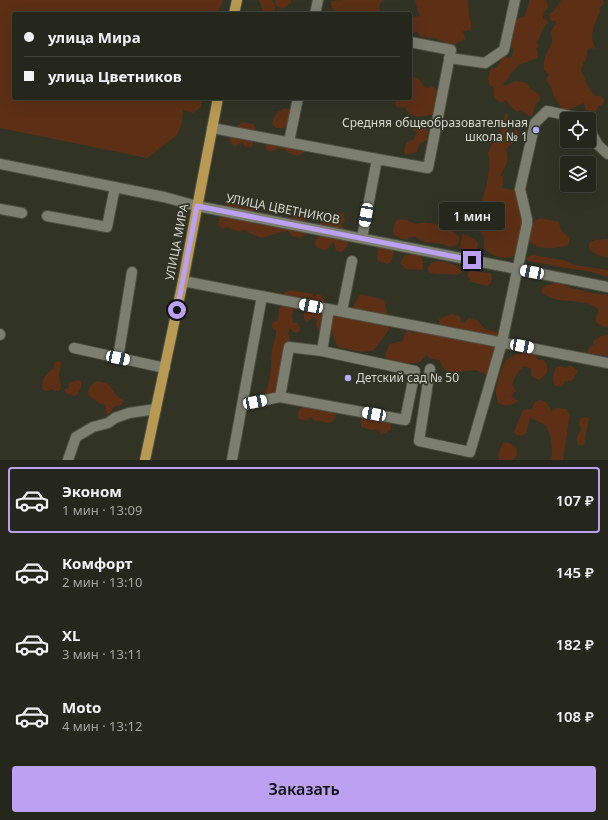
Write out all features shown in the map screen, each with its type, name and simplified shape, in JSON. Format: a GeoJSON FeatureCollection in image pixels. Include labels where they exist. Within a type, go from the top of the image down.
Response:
{"type":"FeatureCollection","features":[{"type":"Feature","properties":{"kind":"main road"},"geometry":{"type":"LineString","coordinates":[[234,12],[237,0]]}},
{"type":"Feature","properties":{"kind":"main road","name":"УЛИЦА МИРА"},"geometry":{"type":"LineString","coordinates":[[145,460],[183,281],[218,100]]}},
{"type":"Feature","properties":{"kind":"street"},"geometry":{"type":"LineString","coordinates":[[315,12],[318,0]]}},
{"type":"Feature","properties":{"kind":"street"},"geometry":{"type":"LineString","coordinates":[[449,58],[485,63],[504,50],[515,0]]}},
{"type":"Feature","properties":{"kind":"street"},"geometry":{"type":"LineString","coordinates":[[212,128],[428,168],[451,50],[412,42]]}},
{"type":"Feature","properties":{"kind":"street"},"geometry":{"type":"LineString","coordinates":[[289,142],[298,100]]}},
{"type":"Feature","properties":{"kind":"street"},"geometry":{"type":"LineString","coordinates":[[430,369],[419,441],[470,452],[502,342],[527,219],[520,189],[535,123],[547,111],[560,114]]}},
{"type":"Feature","properties":{"kind":"street"},"geometry":{"type":"LineString","coordinates":[[596,140],[608,154]]}},
{"type":"Feature","properties":{"kind":"street"},"geometry":{"type":"LineString","coordinates":[[362,238],[377,159]]}},
{"type":"Feature","properties":{"kind":"street","name":"УЛИЦА ЦВЕТНИКОВ"},"geometry":{"type":"LineString","coordinates":[[0,164],[164,197],[197,206],[608,287]]}},
{"type":"Feature","properties":{"kind":"street"},"geometry":{"type":"LineString","coordinates":[[47,216],[107,227],[115,187]]}},
{"type":"Feature","properties":{"kind":"street"},"geometry":{"type":"LineString","coordinates":[[0,209],[22,213]]}},
{"type":"Feature","properties":{"kind":"street"},"geometry":{"type":"LineString","coordinates":[[342,312],[352,260]]}},
{"type":"Feature","properties":{"kind":"street"},"geometry":{"type":"LineString","coordinates":[[118,358],[132,272]]}},
{"type":"Feature","properties":{"kind":"street"},"geometry":{"type":"LineString","coordinates":[[183,281],[608,362]]}},
{"type":"Feature","properties":{"kind":"street"},"geometry":{"type":"LineString","coordinates":[[232,460],[262,296]]}},
{"type":"Feature","properties":{"kind":"street"},"geometry":{"type":"LineString","coordinates":[[322,351],[329,309]]}},
{"type":"Feature","properties":{"kind":"street"},"geometry":{"type":"LineString","coordinates":[[242,405],[280,397],[405,420],[415,371],[322,351],[289,347],[280,397]]}},
{"type":"Feature","properties":{"kind":"street"},"geometry":{"type":"LineString","coordinates":[[74,348],[165,368]]}},
{"type":"Feature","properties":{"kind":"street"},"geometry":{"type":"LineString","coordinates":[[68,460],[76,437],[93,427],[108,423],[115,418],[130,413],[156,409]]}},
{"type":"Feature","properties":{"kind":"shaded area"},"geometry":{"type":"Polygon","coordinates":[[[0,0],[223,0],[218,12],[12,12],[12,100],[203,100],[201,107],[193,113],[183,110],[181,127],[176,136],[147,158],[0,128],[0,0]]]}},
{"type":"Feature","properties":{"kind":"shaded area"},"geometry":{"type":"Polygon","coordinates":[[[258,0],[271,0],[275,4],[275,0],[291,0],[291,3],[282,9],[275,5],[276,12],[263,12],[261,4],[258,0]]]}},
{"type":"Feature","properties":{"kind":"shaded area"},"geometry":{"type":"Polygon","coordinates":[[[383,0],[379,6],[380,12],[335,12],[332,8],[331,1],[383,0]]]}},
{"type":"Feature","properties":{"kind":"shaded area"},"geometry":{"type":"Polygon","coordinates":[[[415,0],[468,0],[471,30],[463,31],[465,39],[453,45],[434,38],[421,37],[417,32],[412,33],[412,17],[420,16],[415,0]]]}},
{"type":"Feature","properties":{"kind":"shaded area"},"geometry":{"type":"Polygon","coordinates":[[[529,0],[545,0],[548,8],[544,12],[543,18],[548,22],[542,30],[537,42],[539,46],[536,49],[538,51],[537,58],[519,65],[503,83],[505,86],[515,81],[527,83],[530,89],[539,94],[540,100],[535,105],[533,115],[529,116],[521,110],[517,112],[510,106],[506,99],[502,103],[497,101],[494,95],[494,88],[489,84],[488,79],[491,68],[497,68],[502,57],[505,56],[509,59],[512,56],[514,50],[509,45],[514,35],[516,19],[525,16],[529,0]]]}},
{"type":"Feature","properties":{"kind":"shaded area"},"geometry":{"type":"Polygon","coordinates":[[[561,0],[603,0],[604,4],[599,8],[600,12],[592,36],[596,49],[588,49],[586,60],[583,63],[581,70],[589,89],[596,96],[601,96],[604,99],[604,103],[599,106],[596,111],[591,112],[585,109],[584,103],[568,111],[562,109],[546,80],[549,75],[544,70],[544,60],[552,41],[551,31],[557,22],[550,20],[549,14],[554,11],[561,0]]]}},
{"type":"Feature","properties":{"kind":"shaded area"},"geometry":{"type":"Polygon","coordinates":[[[412,77],[419,79],[427,88],[432,86],[438,95],[434,114],[425,116],[413,116],[405,107],[397,108],[395,104],[396,100],[412,100],[412,77]]]}},
{"type":"Feature","properties":{"kind":"shaded area"},"geometry":{"type":"Polygon","coordinates":[[[285,108],[290,109],[292,112],[290,122],[284,128],[276,128],[272,124],[276,114],[285,108]]]}},
{"type":"Feature","properties":{"kind":"shaded area"},"geometry":{"type":"Polygon","coordinates":[[[508,113],[507,132],[513,132],[515,129],[519,132],[519,139],[506,149],[507,163],[500,175],[503,177],[502,188],[513,190],[516,184],[523,224],[531,223],[540,218],[559,222],[561,231],[570,239],[568,245],[556,248],[544,248],[533,244],[524,235],[519,238],[518,242],[521,250],[517,254],[507,258],[502,258],[492,255],[484,248],[482,233],[471,223],[473,210],[477,210],[485,191],[489,174],[488,154],[494,139],[499,135],[503,126],[505,114],[508,113]]]}},
{"type":"Feature","properties":{"kind":"shaded area"},"geometry":{"type":"Polygon","coordinates":[[[427,121],[429,123],[427,140],[420,144],[417,152],[405,155],[404,150],[407,142],[413,140],[417,132],[413,130],[412,124],[414,122],[427,121]]]}},
{"type":"Feature","properties":{"kind":"shaded area"},"geometry":{"type":"Polygon","coordinates":[[[242,122],[253,124],[256,129],[252,147],[245,147],[242,142],[235,147],[230,142],[229,134],[242,122]]]}},
{"type":"Feature","properties":{"kind":"shaded area"},"geometry":{"type":"Polygon","coordinates":[[[266,143],[306,145],[304,152],[298,156],[288,153],[284,149],[277,149],[269,152],[265,147],[266,143]]]}},
{"type":"Feature","properties":{"kind":"shaded area"},"geometry":{"type":"Polygon","coordinates":[[[236,200],[243,206],[256,210],[262,215],[292,218],[297,211],[302,211],[309,232],[300,238],[292,236],[288,231],[262,238],[249,233],[244,229],[240,232],[226,227],[223,229],[218,225],[220,216],[226,204],[236,200]]]}},
{"type":"Feature","properties":{"kind":"shaded area"},"geometry":{"type":"Polygon","coordinates":[[[338,212],[344,214],[345,221],[341,225],[350,236],[348,244],[342,252],[336,251],[334,242],[331,243],[329,248],[324,250],[318,248],[314,244],[319,235],[315,229],[324,219],[329,218],[333,225],[337,224],[334,221],[333,215],[338,212]]]}},
{"type":"Feature","properties":{"kind":"shaded area"},"geometry":{"type":"Polygon","coordinates":[[[400,219],[407,220],[415,224],[427,223],[439,225],[450,230],[460,238],[457,245],[449,247],[441,244],[424,242],[417,237],[410,237],[407,240],[402,239],[396,236],[393,232],[396,221],[400,219]]]}},
{"type":"Feature","properties":{"kind":"shaded area"},"geometry":{"type":"Polygon","coordinates":[[[462,234],[478,242],[477,252],[475,253],[468,250],[462,250],[460,248],[462,234]]]}},
{"type":"Feature","properties":{"kind":"shaded area"},"geometry":{"type":"Polygon","coordinates":[[[607,239],[608,258],[600,256],[589,249],[589,243],[595,240],[607,239]]]}},
{"type":"Feature","properties":{"kind":"shaded area"},"geometry":{"type":"Polygon","coordinates":[[[384,243],[394,252],[391,262],[388,264],[377,261],[378,248],[384,243]]]}},
{"type":"Feature","properties":{"kind":"shaded area"},"geometry":{"type":"Polygon","coordinates":[[[419,254],[423,264],[422,270],[406,269],[400,263],[405,255],[419,254]]]}},
{"type":"Feature","properties":{"kind":"shaded area"},"geometry":{"type":"Polygon","coordinates":[[[532,255],[564,260],[575,265],[608,270],[608,277],[590,272],[528,261],[526,258],[532,255]]]}},
{"type":"Feature","properties":{"kind":"shaded area"},"geometry":{"type":"Polygon","coordinates":[[[438,261],[452,264],[463,272],[457,275],[430,273],[427,268],[432,262],[438,261]]]}},
{"type":"Feature","properties":{"kind":"shaded area"},"geometry":{"type":"Polygon","coordinates":[[[471,271],[490,273],[492,277],[491,283],[487,286],[472,282],[468,277],[468,273],[471,271]]]}},
{"type":"Feature","properties":{"kind":"shaded area"},"geometry":{"type":"Polygon","coordinates":[[[557,282],[574,289],[597,294],[606,294],[608,296],[608,326],[603,327],[596,322],[596,317],[599,310],[595,307],[589,304],[557,300],[541,292],[542,287],[557,282]]]}},
{"type":"Feature","properties":{"kind":"shaded area"},"geometry":{"type":"Polygon","coordinates":[[[289,290],[313,294],[313,298],[317,294],[322,296],[325,304],[329,304],[326,326],[319,329],[316,326],[317,319],[313,318],[307,322],[304,319],[304,313],[311,306],[311,301],[313,299],[295,300],[292,316],[293,323],[298,323],[300,328],[299,332],[294,333],[290,328],[288,333],[290,340],[285,350],[278,394],[272,396],[265,394],[269,382],[272,351],[276,336],[276,330],[272,328],[272,323],[278,320],[279,309],[282,304],[281,300],[284,293],[289,290]]]}},
{"type":"Feature","properties":{"kind":"shaded area"},"geometry":{"type":"Polygon","coordinates":[[[360,294],[384,300],[389,321],[389,330],[373,351],[360,352],[338,347],[331,325],[333,310],[343,304],[352,308],[360,294]]]}},
{"type":"Feature","properties":{"kind":"shaded area"},"geometry":{"type":"Polygon","coordinates":[[[451,314],[460,316],[461,322],[465,323],[468,318],[477,320],[485,329],[500,333],[509,344],[499,370],[495,375],[486,375],[476,370],[454,372],[445,371],[439,360],[431,359],[426,355],[422,360],[416,363],[395,361],[384,356],[390,344],[402,341],[407,329],[413,334],[418,329],[430,332],[432,335],[440,328],[439,319],[451,314]]]}},
{"type":"Feature","properties":{"kind":"shaded area"},"geometry":{"type":"Polygon","coordinates":[[[608,335],[608,356],[587,353],[589,348],[593,345],[593,341],[601,336],[608,335]]]}},
{"type":"Feature","properties":{"kind":"shaded area"},"geometry":{"type":"Polygon","coordinates":[[[526,352],[535,355],[538,360],[544,360],[547,365],[547,372],[540,380],[531,376],[531,369],[524,366],[517,374],[512,384],[516,391],[511,396],[518,401],[508,405],[498,403],[496,388],[505,361],[512,356],[526,352]]]}},
{"type":"Feature","properties":{"kind":"shaded area"},"geometry":{"type":"Polygon","coordinates":[[[59,361],[61,363],[59,375],[61,387],[59,391],[55,391],[53,389],[46,391],[43,390],[42,383],[44,378],[54,368],[55,362],[59,361]]]}},
{"type":"Feature","properties":{"kind":"shaded area"},"geometry":{"type":"Polygon","coordinates":[[[570,365],[578,371],[572,381],[565,381],[562,387],[555,386],[553,380],[555,368],[561,366],[566,368],[570,365]]]}},
{"type":"Feature","properties":{"kind":"shaded area"},"geometry":{"type":"Polygon","coordinates":[[[78,380],[81,382],[81,387],[77,395],[74,396],[66,393],[64,390],[69,387],[69,383],[78,380]]]}},
{"type":"Feature","properties":{"kind":"shaded area"},"geometry":{"type":"Polygon","coordinates":[[[97,381],[103,382],[110,386],[119,398],[124,400],[121,405],[113,407],[111,413],[108,414],[106,412],[106,405],[100,404],[88,395],[90,386],[97,381]]]}},
{"type":"Feature","properties":{"kind":"shaded area"},"geometry":{"type":"Polygon","coordinates":[[[539,400],[546,402],[552,411],[557,408],[566,409],[570,414],[563,460],[551,460],[551,437],[545,425],[530,418],[526,434],[516,435],[514,431],[523,410],[532,409],[534,403],[539,400]]]}},
{"type":"Feature","properties":{"kind":"shaded area"},"geometry":{"type":"Polygon","coordinates":[[[315,406],[321,410],[325,408],[336,410],[336,417],[331,422],[326,423],[315,421],[311,417],[306,421],[299,419],[298,413],[300,408],[315,406]]]}},
{"type":"Feature","properties":{"kind":"shaded area"},"geometry":{"type":"Polygon","coordinates":[[[368,417],[389,421],[391,429],[386,433],[381,434],[378,429],[371,430],[361,427],[361,418],[368,417]]]}},
{"type":"Feature","properties":{"kind":"shaded area"},"geometry":{"type":"Polygon","coordinates":[[[586,417],[589,418],[584,445],[578,445],[576,439],[581,429],[579,424],[580,419],[586,417]]]}},
{"type":"Feature","properties":{"kind":"shaded area"},"geometry":{"type":"Polygon","coordinates":[[[503,442],[509,443],[516,447],[517,455],[513,460],[499,460],[498,455],[503,442]]]}},
{"type":"Feature","properties":{"kind":"place","name":"Средняя общеобразовательная школа № 1"},"geometry":{"type":"Point","coordinates":[536,130]}},
{"type":"Feature","properties":{"kind":"place","name":"Детский сад № 50"},"geometry":{"type":"Point","coordinates":[348,378]}},
{"type":"Feature","properties":{"kind":"route"},"geometry":{"type":"LineString","coordinates":[[177,310],[197,206],[472,260]]}}]}
